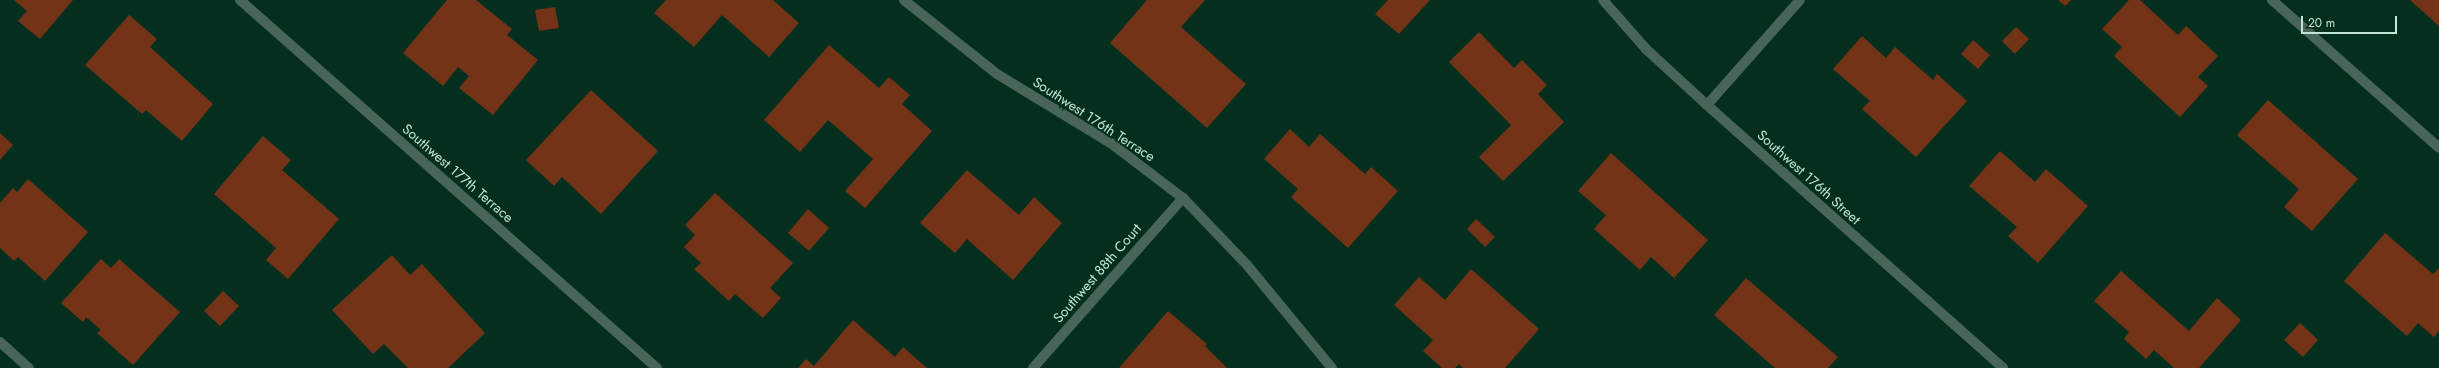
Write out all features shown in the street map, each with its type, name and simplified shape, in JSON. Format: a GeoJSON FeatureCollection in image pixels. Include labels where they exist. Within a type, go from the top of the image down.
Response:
{"type":"FeatureCollection","features":[{"type":"Feature","properties":{"kind":"street","name":"Southwest 177th Terrace"},"geometry":{"type":"LineString","coordinates":[[240,0],[657,368]]}},
{"type":"Feature","properties":{"kind":"street","name":"Southwest 176th Terrace"},"geometry":{"type":"LineString","coordinates":[[904,0],[997,74],[1112,144],[1183,198],[1247,265],[1332,368]]}},
{"type":"Feature","properties":{"kind":"street","name":"Southwest 176th Street"},"geometry":{"type":"LineString","coordinates":[[1603,0],[1646,49],[2003,368]]}},
{"type":"Feature","properties":{"kind":"street"},"geometry":{"type":"LineString","coordinates":[[1707,105],[1800,0]]}},
{"type":"Feature","properties":{"kind":"street"},"geometry":{"type":"LineString","coordinates":[[2272,0],[2439,148]]}},
{"type":"Feature","properties":{"kind":"street","name":"Southwest 88th Court"},"geometry":{"type":"LineString","coordinates":[[1033,368],[1183,198]]}},
{"type":"Feature","properties":{"kind":"street"},"geometry":{"type":"LineString","coordinates":[[0,342],[29,368]]}},
{"type":"Feature","properties":{"kind":"building"},"geometry":{"type":"Polygon","coordinates":[[[14,0],[73,0],[40,39],[18,21],[27,11],[14,0]]]}},
{"type":"Feature","properties":{"kind":"building"},"geometry":{"type":"Polygon","coordinates":[[[447,0],[476,0],[512,29],[507,35],[538,60],[493,115],[459,88],[469,76],[458,67],[443,86],[403,53],[447,0]]]}},
{"type":"Feature","properties":{"kind":"building"},"geometry":{"type":"Polygon","coordinates":[[[666,0],[773,0],[799,23],[769,57],[722,15],[694,47],[654,13],[666,0]]]}},
{"type":"Feature","properties":{"kind":"building"},"geometry":{"type":"Polygon","coordinates":[[[1147,0],[1205,0],[1181,27],[1246,84],[1207,128],[1110,43],[1147,0]]]}},
{"type":"Feature","properties":{"kind":"building"},"geometry":{"type":"Polygon","coordinates":[[[1388,0],[1430,0],[1399,34],[1375,14],[1388,0]]]}},
{"type":"Feature","properties":{"kind":"building"},"geometry":{"type":"Polygon","coordinates":[[[2058,0],[2071,0],[2065,6],[2058,0]]]}},
{"type":"Feature","properties":{"kind":"building"},"geometry":{"type":"Polygon","coordinates":[[[2129,0],[2140,0],[2178,35],[2186,26],[2218,56],[2198,77],[2208,86],[2180,117],[2114,56],[2122,47],[2102,29],[2129,0]]]}},
{"type":"Feature","properties":{"kind":"building"},"geometry":{"type":"Polygon","coordinates":[[[2410,0],[2439,0],[2439,26],[2410,0]]]}},
{"type":"Feature","properties":{"kind":"building"},"geometry":{"type":"Polygon","coordinates":[[[555,7],[559,28],[539,31],[535,10],[555,7]]]}},
{"type":"Feature","properties":{"kind":"building"},"geometry":{"type":"Polygon","coordinates":[[[129,15],[157,39],[150,47],[213,104],[182,141],[146,110],[142,114],[85,65],[129,15]]]}},
{"type":"Feature","properties":{"kind":"building"},"geometry":{"type":"Polygon","coordinates":[[[2016,27],[2029,39],[2015,54],[2002,41],[2016,27]]]}},
{"type":"Feature","properties":{"kind":"building"},"geometry":{"type":"Polygon","coordinates":[[[1479,32],[1514,68],[1522,60],[1547,85],[1538,94],[1564,122],[1503,181],[1479,157],[1511,125],[1449,62],[1479,32]]]}},
{"type":"Feature","properties":{"kind":"building"},"geometry":{"type":"Polygon","coordinates":[[[1862,36],[1886,58],[1895,47],[1933,80],[1937,74],[1967,101],[1916,157],[1862,109],[1870,101],[1833,69],[1862,36]]]}},
{"type":"Feature","properties":{"kind":"building"},"geometry":{"type":"Polygon","coordinates":[[[1973,40],[1990,55],[1978,69],[1961,54],[1973,40]]]}},
{"type":"Feature","properties":{"kind":"building"},"geometry":{"type":"Polygon","coordinates":[[[829,45],[879,88],[889,77],[910,95],[902,104],[932,131],[865,208],[845,191],[873,159],[828,120],[800,152],[764,120],[829,45]]]}},
{"type":"Feature","properties":{"kind":"building"},"geometry":{"type":"Polygon","coordinates":[[[591,90],[658,151],[601,214],[562,177],[554,186],[526,160],[591,90]]]}},
{"type":"Feature","properties":{"kind":"building"},"geometry":{"type":"Polygon","coordinates":[[[2268,100],[2358,179],[2312,231],[2284,207],[2299,189],[2237,135],[2268,100]]]}},
{"type":"Feature","properties":{"kind":"building"},"geometry":{"type":"Polygon","coordinates":[[[1290,129],[1309,147],[1320,134],[1365,174],[1371,167],[1398,191],[1348,248],[1291,197],[1298,189],[1264,159],[1290,129]]]}},
{"type":"Feature","properties":{"kind":"building"},"geometry":{"type":"Polygon","coordinates":[[[0,133],[13,145],[0,160],[0,133]]]}},
{"type":"Feature","properties":{"kind":"building"},"geometry":{"type":"Polygon","coordinates":[[[263,136],[291,160],[282,170],[339,219],[288,279],[266,260],[276,248],[214,194],[263,136]]]}},
{"type":"Feature","properties":{"kind":"building"},"geometry":{"type":"Polygon","coordinates":[[[2000,151],[2035,182],[2046,169],[2088,206],[2038,263],[2008,236],[2017,227],[1969,186],[2000,151]]]}},
{"type":"Feature","properties":{"kind":"building"},"geometry":{"type":"Polygon","coordinates":[[[1611,153],[1708,240],[1674,278],[1651,257],[1640,270],[1594,229],[1606,215],[1578,191],[1611,153]]]}},
{"type":"Feature","properties":{"kind":"building"},"geometry":{"type":"Polygon","coordinates":[[[967,170],[1019,215],[1034,197],[1062,223],[1013,280],[967,239],[955,253],[920,223],[967,170]]]}},
{"type":"Feature","properties":{"kind":"building"},"geometry":{"type":"Polygon","coordinates":[[[28,179],[88,232],[45,281],[18,257],[14,261],[0,248],[0,203],[13,188],[17,192],[28,179]]]}},
{"type":"Feature","properties":{"kind":"building"},"geometry":{"type":"Polygon","coordinates":[[[715,193],[793,263],[770,288],[781,298],[763,318],[735,294],[729,301],[694,269],[701,263],[684,247],[695,235],[685,225],[715,193]]]}},
{"type":"Feature","properties":{"kind":"building"},"geometry":{"type":"Polygon","coordinates":[[[808,209],[829,228],[809,251],[788,233],[808,209]]]}},
{"type":"Feature","properties":{"kind":"building"},"geometry":{"type":"Polygon","coordinates":[[[1476,219],[1495,237],[1485,247],[1467,229],[1476,219]]]}},
{"type":"Feature","properties":{"kind":"building"},"geometry":{"type":"Polygon","coordinates":[[[2385,233],[2433,274],[2439,268],[2439,331],[2434,337],[2418,323],[2407,336],[2344,281],[2385,233]]]}},
{"type":"Feature","properties":{"kind":"building"},"geometry":{"type":"Polygon","coordinates":[[[392,255],[410,275],[422,264],[485,333],[448,368],[408,368],[384,344],[373,354],[332,310],[392,255]]]}},
{"type":"Feature","properties":{"kind":"building"},"geometry":{"type":"Polygon","coordinates":[[[101,259],[111,268],[119,259],[180,312],[133,365],[97,333],[101,330],[86,317],[83,322],[61,303],[101,259]]]}},
{"type":"Feature","properties":{"kind":"building"},"geometry":{"type":"Polygon","coordinates":[[[1471,269],[1539,329],[1505,368],[1463,368],[1459,364],[1455,368],[1442,368],[1423,351],[1433,340],[1394,305],[1419,277],[1445,300],[1471,269]]]}},
{"type":"Feature","properties":{"kind":"building"},"geometry":{"type":"Polygon","coordinates":[[[2121,271],[2189,331],[2217,298],[2241,320],[2199,368],[2174,368],[2154,350],[2146,359],[2124,339],[2129,332],[2094,301],[2121,271]]]}},
{"type":"Feature","properties":{"kind":"building"},"geometry":{"type":"Polygon","coordinates":[[[1746,278],[1838,357],[1828,368],[1775,368],[1714,315],[1746,278]]]}},
{"type":"Feature","properties":{"kind":"building"},"geometry":{"type":"Polygon","coordinates":[[[223,291],[239,306],[220,326],[204,311],[223,291]]]}},
{"type":"Feature","properties":{"kind":"building"},"geometry":{"type":"Polygon","coordinates":[[[1168,311],[1207,344],[1205,346],[1227,368],[1119,368],[1168,311]]]}},
{"type":"Feature","properties":{"kind":"building"},"geometry":{"type":"Polygon","coordinates":[[[853,320],[895,357],[903,347],[927,368],[798,368],[806,359],[814,366],[853,320]]]}},
{"type":"Feature","properties":{"kind":"building"},"geometry":{"type":"Polygon","coordinates":[[[2300,323],[2318,340],[2303,357],[2284,340],[2300,323]]]}}]}
